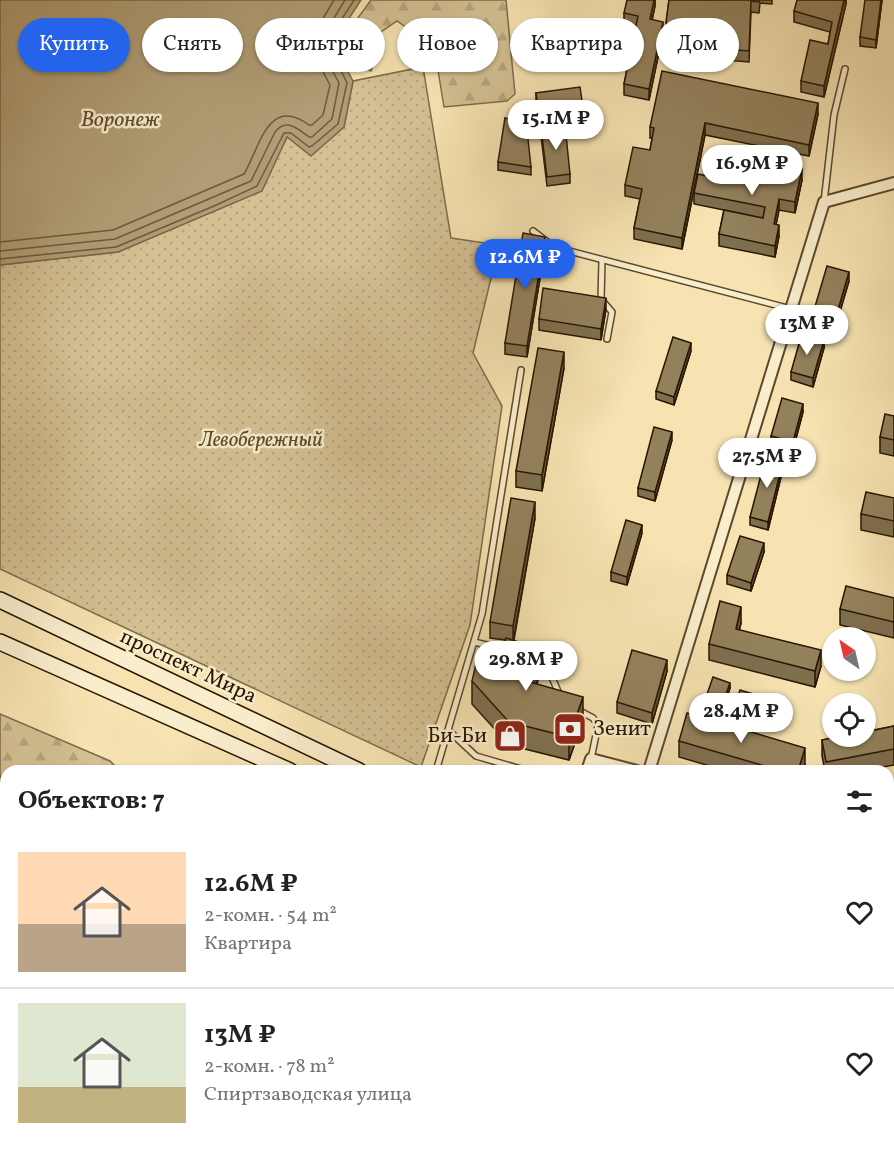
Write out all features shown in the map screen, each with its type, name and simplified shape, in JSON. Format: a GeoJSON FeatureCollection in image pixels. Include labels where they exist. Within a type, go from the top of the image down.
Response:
{"type":"FeatureCollection","features":[{"type":"Feature","properties":{"kind":"main road","name":"проспект Мира"},"geometry":{"type":"LineString","coordinates":[[0,600],[346,765]]}},
{"type":"Feature","properties":{"kind":"main road"},"geometry":{"type":"LineString","coordinates":[[0,642],[277,765]]}},
{"type":"Feature","properties":{"kind":"street"},"geometry":{"type":"LineString","coordinates":[[651,765],[824,202],[894,183]]}},
{"type":"Feature","properties":{"kind":"street"},"geometry":{"type":"LineString","coordinates":[[589,765],[591,759],[614,765]]}},
{"type":"Feature","properties":{"kind":"lane"},"geometry":{"type":"LineString","coordinates":[[824,202],[834,115],[845,69]]}},
{"type":"Feature","properties":{"kind":"lane"},"geometry":{"type":"LineString","coordinates":[[533,231],[554,247],[792,310]]}},
{"type":"Feature","properties":{"kind":"lane"},"geometry":{"type":"LineString","coordinates":[[602,260],[601,299],[612,312],[607,339]]}},
{"type":"Feature","properties":{"kind":"lane"},"geometry":{"type":"LineString","coordinates":[[438,765],[482,614],[521,370]]}},
{"type":"Feature","properties":{"kind":"lane"},"geometry":{"type":"LineString","coordinates":[[474,642],[509,650]]}},
{"type":"Feature","properties":{"kind":"lane"},"geometry":{"type":"LineString","coordinates":[[532,656],[550,673],[562,702]]}},
{"type":"Feature","properties":{"kind":"lane"},"geometry":{"type":"LineString","coordinates":[[573,707],[594,718],[598,725],[591,759]]}},
{"type":"Feature","properties":{"kind":"lane"},"geometry":{"type":"LineString","coordinates":[[448,730],[476,756],[507,765]]}},
{"type":"Feature","properties":{"kind":"green space"},"geometry":{"type":"Polygon","coordinates":[[[371,0],[506,0],[510,72],[513,72],[515,94],[507,101],[444,107],[438,72],[498,72],[498,18],[397,18],[397,21],[385,29],[385,18],[358,18],[371,0]]]}},
{"type":"Feature","properties":{"kind":"green space","name":"Левобережный"},"geometry":{"type":"Polygon","coordinates":[[[398,72],[424,72],[451,238],[499,245],[473,353],[502,406],[470,625],[422,765],[417,765],[0,569],[0,265],[118,252],[261,191],[287,137],[344,127],[353,81],[398,72]]]}},
{"type":"Feature","properties":{"kind":"green space"},"geometry":{"type":"Polygon","coordinates":[[[0,714],[110,761],[114,765],[0,765],[0,714]]]}},
{"type":"Feature","properties":{"kind":"water","name":"Воронеж"},"geometry":{"type":"Polygon","coordinates":[[[0,0],[361,0],[349,18],[255,18],[255,72],[348,72],[353,81],[344,127],[311,156],[287,137],[262,191],[118,252],[0,265],[0,0]]]}},
{"type":"Feature","properties":{"kind":"building"},"geometry":{"type":"Polygon","coordinates":[[[627,0],[654,0],[650,19],[656,20],[656,56],[649,89],[624,84],[626,72],[644,72],[644,18],[624,13],[627,0]]]}},
{"type":"Feature","properties":{"kind":"building"},"geometry":{"type":"Polygon","coordinates":[[[669,0],[759,0],[759,2],[751,1],[749,51],[739,50],[739,18],[667,18],[669,0]]]}},
{"type":"Feature","properties":{"kind":"building"},"geometry":{"type":"Polygon","coordinates":[[[797,0],[844,0],[824,86],[801,81],[810,40],[828,44],[832,22],[794,11],[797,0]]]}},
{"type":"Feature","properties":{"kind":"building"},"geometry":{"type":"Polygon","coordinates":[[[865,0],[881,0],[876,40],[860,37],[865,0]]]}},
{"type":"Feature","properties":{"kind":"building"},"geometry":{"type":"Polygon","coordinates":[[[662,72],[818,103],[809,145],[705,123],[682,238],[634,228],[642,189],[625,185],[633,147],[650,150],[654,128],[650,127],[662,72]]]}},
{"type":"Feature","properties":{"kind":"building"},"geometry":{"type":"Polygon","coordinates":[[[580,87],[584,114],[540,120],[536,93],[580,87]]]}},
{"type":"Feature","properties":{"kind":"building"},"geometry":{"type":"Polygon","coordinates":[[[525,111],[531,167],[498,162],[505,118],[518,121],[517,112],[525,111]]]}},
{"type":"Feature","properties":{"kind":"building"},"geometry":{"type":"Polygon","coordinates":[[[565,125],[570,174],[547,177],[541,128],[565,125]]]}},
{"type":"Feature","properties":{"kind":"building"},"geometry":{"type":"Polygon","coordinates":[[[740,157],[802,169],[795,202],[779,199],[774,224],[779,225],[775,246],[719,234],[724,210],[763,218],[765,207],[694,193],[698,174],[712,177],[714,166],[737,171],[740,157]]]}},
{"type":"Feature","properties":{"kind":"building"},"geometry":{"type":"Polygon","coordinates":[[[523,233],[545,237],[527,346],[505,343],[523,233]]]}},
{"type":"Feature","properties":{"kind":"building"},"geometry":{"type":"Polygon","coordinates":[[[827,266],[849,272],[831,334],[809,327],[827,266]]]}},
{"type":"Feature","properties":{"kind":"building"},"geometry":{"type":"Polygon","coordinates":[[[543,288],[606,298],[601,329],[539,319],[543,288]]]}},
{"type":"Feature","properties":{"kind":"building"},"geometry":{"type":"Polygon","coordinates":[[[802,333],[824,340],[813,378],[791,372],[802,333]]]}},
{"type":"Feature","properties":{"kind":"building"},"geometry":{"type":"Polygon","coordinates":[[[673,337],[691,343],[674,397],[656,391],[673,337]]]}},
{"type":"Feature","properties":{"kind":"building"},"geometry":{"type":"Polygon","coordinates":[[[538,348],[564,352],[542,475],[516,471],[538,348]]]}},
{"type":"Feature","properties":{"kind":"building"},"geometry":{"type":"Polygon","coordinates":[[[782,398],[803,404],[793,442],[771,436],[782,398]]]}},
{"type":"Feature","properties":{"kind":"building"},"geometry":{"type":"Polygon","coordinates":[[[885,414],[894,416],[894,440],[880,437],[885,414]]]}},
{"type":"Feature","properties":{"kind":"building"},"geometry":{"type":"Polygon","coordinates":[[[654,427],[672,432],[655,492],[638,488],[654,427]]]}},
{"type":"Feature","properties":{"kind":"building"},"geometry":{"type":"Polygon","coordinates":[[[766,456],[783,461],[768,522],[750,517],[766,456]]]}},
{"type":"Feature","properties":{"kind":"building"},"geometry":{"type":"Polygon","coordinates":[[[866,492],[894,498],[894,521],[861,514],[866,492]]]}},
{"type":"Feature","properties":{"kind":"building"},"geometry":{"type":"Polygon","coordinates":[[[511,498],[535,502],[513,626],[490,622],[511,498]]]}},
{"type":"Feature","properties":{"kind":"building"},"geometry":{"type":"Polygon","coordinates":[[[626,520],[642,525],[627,577],[611,572],[626,520]]]}},
{"type":"Feature","properties":{"kind":"building"},"geometry":{"type":"Polygon","coordinates":[[[740,536],[764,543],[751,583],[727,575],[740,536]]]}},
{"type":"Feature","properties":{"kind":"building"},"geometry":{"type":"Polygon","coordinates":[[[846,586],[894,598],[894,622],[840,609],[846,586]]]}},
{"type":"Feature","properties":{"kind":"building"},"geometry":{"type":"Polygon","coordinates":[[[720,601],[741,607],[736,629],[821,650],[815,671],[709,644],[720,601]]]}},
{"type":"Feature","properties":{"kind":"building"},"geometry":{"type":"Polygon","coordinates":[[[506,638],[540,649],[530,682],[583,697],[569,737],[509,722],[472,681],[476,664],[496,671],[506,638]]]}},
{"type":"Feature","properties":{"kind":"building"},"geometry":{"type":"Polygon","coordinates":[[[632,650],[667,660],[652,713],[617,702],[632,650]]]}},
{"type":"Feature","properties":{"kind":"building"},"geometry":{"type":"Polygon","coordinates":[[[713,677],[730,683],[722,705],[705,700],[713,677]]]}},
{"type":"Feature","properties":{"kind":"building"},"geometry":{"type":"Polygon","coordinates":[[[740,690],[766,698],[759,717],[734,709],[740,690]]]}},
{"type":"Feature","properties":{"kind":"building"},"geometry":{"type":"Polygon","coordinates":[[[687,713],[805,748],[800,765],[761,765],[679,741],[687,713]]]}},
{"type":"Feature","properties":{"kind":"building"},"geometry":{"type":"Polygon","coordinates":[[[894,726],[894,749],[826,762],[823,747],[876,747],[876,730],[894,726]]]}},
{"type":"Feature","properties":{"kind":"place","name":"Зенит"},"geometry":{"type":"Point","coordinates":[570,729]}},
{"type":"Feature","properties":{"kind":"place","name":"Би-Би"},"geometry":{"type":"Point","coordinates":[510,736]}}]}
